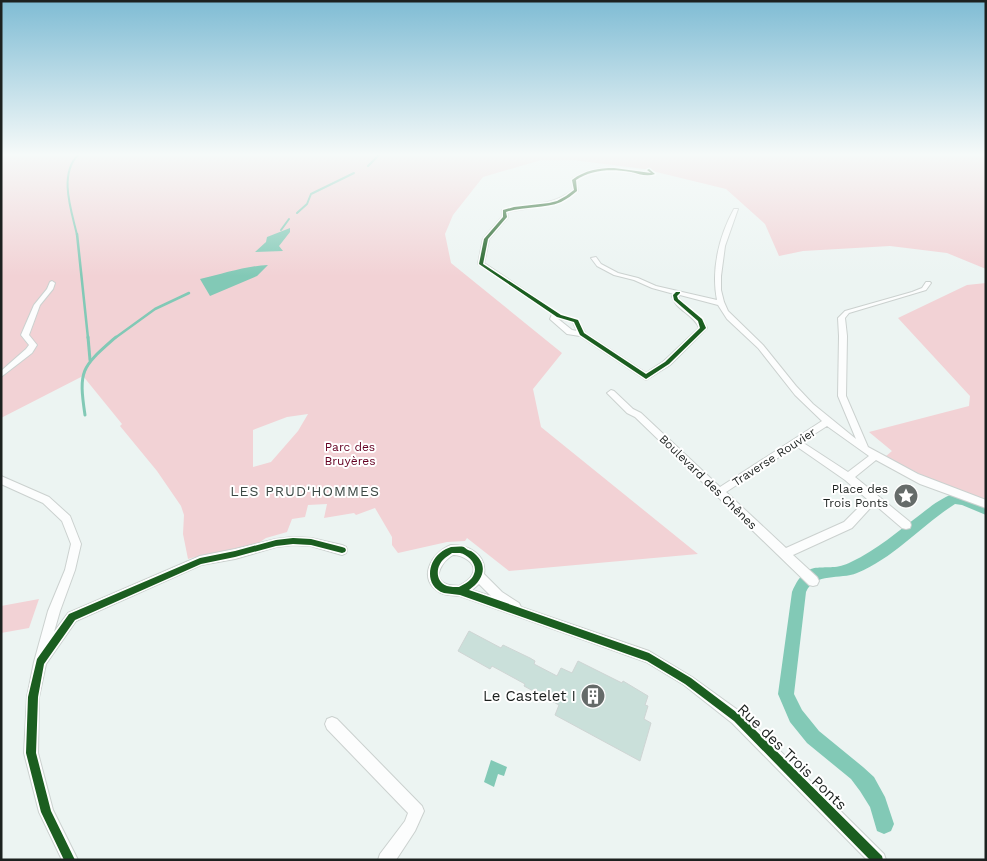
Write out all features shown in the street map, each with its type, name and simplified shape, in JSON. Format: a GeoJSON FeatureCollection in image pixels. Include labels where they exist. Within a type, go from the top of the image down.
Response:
{"type":"FeatureCollection","features":[{"type":"Feature","properties":{"kind":"street"},"geometry":{"type":"LineString","coordinates":[[568,195],[554,204],[524,205],[504,211],[505,217],[486,239],[480,264],[555,314],[576,321],[582,334]]}},
{"type":"Feature","properties":{"kind":"street"},"geometry":{"type":"LineString","coordinates":[[736,210],[730,220],[720,253],[718,270],[720,303],[734,322],[756,341],[798,393],[828,421],[876,455],[932,485],[961,493],[986,504]]}},
{"type":"Feature","properties":{"kind":"street"},"geometry":{"type":"LineString","coordinates":[[594,258],[606,270],[616,274],[678,293],[720,303]]}},
{"type":"Feature","properties":{"kind":"street"},"geometry":{"type":"LineString","coordinates":[[1,375],[29,351],[33,345],[25,335],[37,305],[50,289],[52,282]]}},
{"type":"Feature","properties":{"kind":"street"},"geometry":{"type":"LineString","coordinates":[[865,447],[842,396],[843,336],[841,318],[847,312],[924,289],[928,283]]}},
{"type":"Feature","properties":{"kind":"street"},"geometry":{"type":"LineString","coordinates":[[555,314],[553,320],[570,332],[582,334],[646,377],[667,363],[702,328],[700,320],[676,300],[675,296],[678,293]]}},
{"type":"Feature","properties":{"kind":"street","name":"Boulevard des Chênes"},"geometry":{"type":"LineString","coordinates":[[611,393],[630,411],[638,415],[813,581]]}},
{"type":"Feature","properties":{"kind":"street","name":"Traverse Rouvier"},"geometry":{"type":"LineString","coordinates":[[719,492],[797,443],[828,421]]}},
{"type":"Feature","properties":{"kind":"street"},"geometry":{"type":"LineString","coordinates":[[797,443],[848,477],[906,525]]}},
{"type":"Feature","properties":{"kind":"street"},"geometry":{"type":"LineString","coordinates":[[848,477],[876,455]]}},
{"type":"Feature","properties":{"kind":"street"},"geometry":{"type":"LineString","coordinates":[[1,480],[46,500],[66,519],[76,544],[40,662],[33,698],[31,753],[46,812],[70,860]]}},
{"type":"Feature","properties":{"kind":"street"},"geometry":{"type":"LineString","coordinates":[[784,554],[848,525],[873,499]]}},
{"type":"Feature","properties":{"kind":"street"},"geometry":{"type":"LineString","coordinates":[[40,662],[72,617],[191,564],[284,542],[311,542],[342,550]]}},
{"type":"Feature","properties":{"kind":"street","name":"Rue des Trois Ponts"},"geometry":{"type":"LineString","coordinates":[[525,614],[498,596],[479,576],[478,561],[472,554],[459,550],[443,554],[435,562],[433,577],[436,583],[443,589],[460,591],[525,614],[648,657],[688,681],[737,718],[878,860]]}},
{"type":"Feature","properties":{"kind":"street"},"geometry":{"type":"LineString","coordinates":[[460,591],[470,587],[479,576]]}},
{"type":"Feature","properties":{"kind":"street"},"geometry":{"type":"LineString","coordinates":[[332,724],[417,810],[410,826],[386,860]]}},
{"type":"Feature","properties":{"kind":"green space","name":"Parc des Bruyères"},"geometry":{"type":"Polygon","coordinates":[[[1,195],[469,195],[453,215],[445,234],[451,263],[562,353],[533,389],[541,427],[698,554],[509,571],[467,538],[465,541],[447,542],[398,553],[392,545],[392,537],[375,508],[356,515],[354,513],[324,518],[327,504],[308,505],[305,517],[292,519],[287,532],[266,538],[255,545],[199,559],[195,557],[188,559],[183,534],[184,515],[181,506],[157,471],[120,426],[122,424],[83,376],[1,418],[1,195]],[[308,414],[287,417],[253,430],[253,467],[271,462],[298,431],[308,414]]]}},
{"type":"Feature","properties":{"kind":"green space"},"geometry":{"type":"Polygon","coordinates":[[[733,195],[986,195],[986,269],[947,253],[890,246],[803,251],[779,256],[765,224],[733,195]]]}},
{"type":"Feature","properties":{"kind":"green space"},"geometry":{"type":"Polygon","coordinates":[[[986,283],[986,500],[926,477],[885,457],[892,451],[869,432],[969,406],[970,396],[898,318],[967,285],[986,283]]]}},
{"type":"Feature","properties":{"kind":"green space"},"geometry":{"type":"Polygon","coordinates":[[[39,599],[29,628],[1,633],[1,606],[39,599]]]}},
{"type":"Feature","properties":{"kind":"shaded area"},"geometry":{"type":"Polygon","coordinates":[[[290,228],[290,232],[279,246],[283,251],[255,252],[266,242],[267,237],[290,228]]]}},
{"type":"Feature","properties":{"kind":"shaded area"},"geometry":{"type":"Polygon","coordinates":[[[268,265],[257,276],[210,296],[200,279],[242,269],[268,265]]]}},
{"type":"Feature","properties":{"kind":"shaded area"},"geometry":{"type":"Polygon","coordinates":[[[491,760],[507,767],[504,776],[498,774],[494,787],[484,782],[491,760]]]}},
{"type":"Feature","properties":{"kind":"building","name":"Le Castelet I"},"geometry":{"type":"Polygon","coordinates":[[[469,631],[501,648],[503,645],[530,658],[535,661],[534,664],[557,676],[561,668],[572,673],[578,661],[622,683],[623,681],[648,696],[645,705],[648,706],[644,719],[651,723],[640,761],[555,715],[559,705],[524,686],[525,684],[492,666],[490,669],[458,651],[469,631]]]}},
{"type":"Feature","properties":{"kind":"waterway"},"geometry":{"type":"LineString","coordinates":[[68,195],[77,235]]}},
{"type":"Feature","properties":{"kind":"waterway"},"geometry":{"type":"LineString","coordinates":[[297,213],[307,204],[311,195]]}},
{"type":"Feature","properties":{"kind":"waterway"},"geometry":{"type":"LineString","coordinates":[[281,230],[289,219]]}},
{"type":"Feature","properties":{"kind":"waterway"},"geometry":{"type":"LineString","coordinates":[[77,234],[88,338]]}},
{"type":"Feature","properties":{"kind":"waterway"},"geometry":{"type":"LineString","coordinates":[[115,338],[155,309],[189,293]]}},
{"type":"Feature","properties":{"kind":"waterway"},"geometry":{"type":"LineString","coordinates":[[88,337],[90,360]]}},
{"type":"Feature","properties":{"kind":"waterway"},"geometry":{"type":"LineString","coordinates":[[85,415],[82,388],[85,370],[96,355],[116,337]]}},
{"type":"Feature","properties":{"kind":"waterway"},"geometry":{"type":"LineString","coordinates":[[884,824],[878,804],[867,784],[857,773],[813,737],[796,716],[786,694],[799,592],[808,577],[822,572],[846,571],[867,561],[953,499],[964,500],[986,510]]}},
{"type":"Feature","properties":{"kind":"cycle path"},"geometry":{"type":"LineString","coordinates":[[569,195],[550,204],[524,206],[504,211],[505,217],[486,239],[481,264],[559,316],[576,321],[582,334],[646,377],[667,363],[703,328],[700,320],[676,300],[675,296],[678,293]]}},
{"type":"Feature","properties":{"kind":"cycle path"},"geometry":{"type":"LineString","coordinates":[[70,860],[46,812],[31,753],[33,697],[40,662],[72,617],[200,561],[276,543],[293,541],[311,542],[342,550]]}},
{"type":"Feature","properties":{"kind":"cycle path"},"geometry":{"type":"LineString","coordinates":[[460,591],[474,581],[479,572],[479,567],[473,557],[462,550],[451,550],[442,555],[436,564],[433,574],[436,583],[444,589],[460,591],[649,657],[688,681],[737,718],[878,860]]}},
{"type":"Feature","properties":{"kind":"place","name":"Place des Trois Ponts"},"geometry":{"type":"Point","coordinates":[906,496]}},
{"type":"Feature","properties":{"kind":"place","name":"Le Castelet I"},"geometry":{"type":"Point","coordinates":[593,696]}},
{"type":"Feature","properties":{"kind":"district","name":"LES PRUD'HOMMES"},"geometry":{"type":"Point","coordinates":[305,491]}}]}
